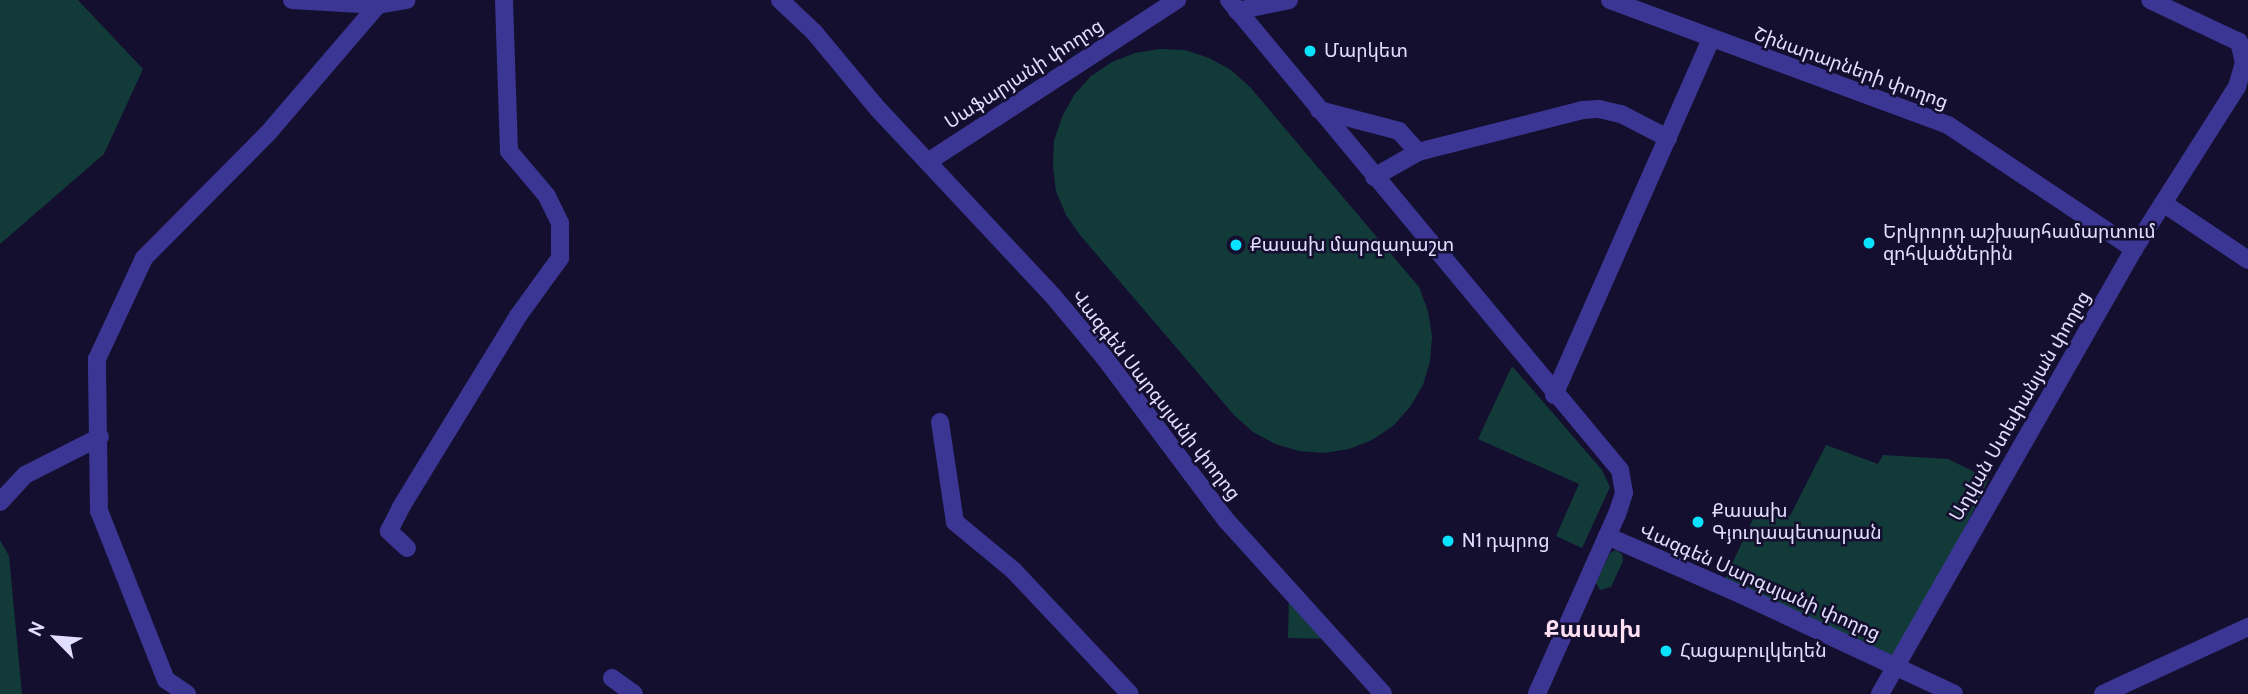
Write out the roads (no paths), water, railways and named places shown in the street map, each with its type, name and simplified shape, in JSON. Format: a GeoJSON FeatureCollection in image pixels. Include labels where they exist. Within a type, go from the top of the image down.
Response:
{"type":"FeatureCollection","features":[{"type":"Feature","properties":{"kind":"street"},"geometry":{"type":"LineString","coordinates":[[292,0],[378,5],[407,0]]}},
{"type":"Feature","properties":{"kind":"street"},"geometry":{"type":"LineString","coordinates":[[407,548],[389,531],[401,507],[518,316],[560,258],[560,223],[547,196],[509,150],[504,0]]}},
{"type":"Feature","properties":{"kind":"street","name":"Վազգեն Սարգսյանի փողոց"},"geometry":{"type":"LineString","coordinates":[[780,0],[814,32],[878,109],[1054,296],[1104,356],[1226,520],[1383,694]]}},
{"type":"Feature","properties":{"kind":"street","name":"Սաֆարյանի փողոց"},"geometry":{"type":"LineString","coordinates":[[929,161],[1177,0]]}},
{"type":"Feature","properties":{"kind":"street"},"geometry":{"type":"LineString","coordinates":[[1233,5],[1289,0]]}},
{"type":"Feature","properties":{"kind":"street","name":"Շինարարների փողոց"},"geometry":{"type":"LineString","coordinates":[[1610,0],[1948,125],[2134,249]]}},
{"type":"Feature","properties":{"kind":"street","name":"Աղվան Ստեփանյան փողոց"},"geometry":{"type":"LineString","coordinates":[[1880,694],[2134,249],[2237,87],[2244,63],[2239,42],[2150,0]]}},
{"type":"Feature","properties":{"kind":"street"},"geometry":{"type":"LineString","coordinates":[[187,694],[166,680],[99,511],[97,359],[144,258],[269,132],[378,5]]}},
{"type":"Feature","properties":{"kind":"street"},"geometry":{"type":"LineString","coordinates":[[1233,5],[1554,395],[1620,470],[1624,493],[1537,694]]}},
{"type":"Feature","properties":{"kind":"street"},"geometry":{"type":"LineString","coordinates":[[1554,395],[1711,38]]}},
{"type":"Feature","properties":{"kind":"street"},"geometry":{"type":"LineString","coordinates":[[1374,177],[1418,152],[1591,109],[1621,114],[1668,138]]}},
{"type":"Feature","properties":{"kind":"street"},"geometry":{"type":"LineString","coordinates":[[1319,110],[1399,131],[1418,152]]}},
{"type":"Feature","properties":{"kind":"street"},"geometry":{"type":"LineString","coordinates":[[2163,203],[2248,261]]}},
{"type":"Feature","properties":{"kind":"street"},"geometry":{"type":"LineString","coordinates":[[940,422],[955,522],[1013,570],[1130,694]]}},
{"type":"Feature","properties":{"kind":"street"},"geometry":{"type":"LineString","coordinates":[[0,502],[24,475],[100,437]]}},
{"type":"Feature","properties":{"kind":"street","name":"Վազգեն Սարգսյանի փողոց"},"geometry":{"type":"LineString","coordinates":[[1607,536],[1740,594],[1954,694]]}},
{"type":"Feature","properties":{"kind":"street"},"geometry":{"type":"LineString","coordinates":[[2104,694],[2248,627]]}},
{"type":"Feature","properties":{"kind":"street"},"geometry":{"type":"LineString","coordinates":[[612,678],[634,694]]}},
{"type":"Feature","properties":{"kind":"place","name":"Մարկետ"},"geometry":{"type":"Point","coordinates":[1310,51]}},
{"type":"Feature","properties":{"kind":"place","name":"Երկրորդ աշխարհամարտում զոհվածներին"},"geometry":{"type":"Point","coordinates":[1869,243]}},
{"type":"Feature","properties":{"kind":"place","name":"Քասախ մարզադաշտ"},"geometry":{"type":"Point","coordinates":[1236,245]}},
{"type":"Feature","properties":{"kind":"place","name":"Քասախ Գյուղապետարան"},"geometry":{"type":"Point","coordinates":[1698,522]}},
{"type":"Feature","properties":{"kind":"place","name":"N1 դպրոց"},"geometry":{"type":"Point","coordinates":[1448,541]}},
{"type":"Feature","properties":{"kind":"place","name":"Հացաբուլկեղեն"},"geometry":{"type":"Point","coordinates":[1666,651]}},
{"type":"Feature","properties":{"kind":"district","name":"Քասախ"},"geometry":{"type":"Point","coordinates":[1593,629]}}]}
